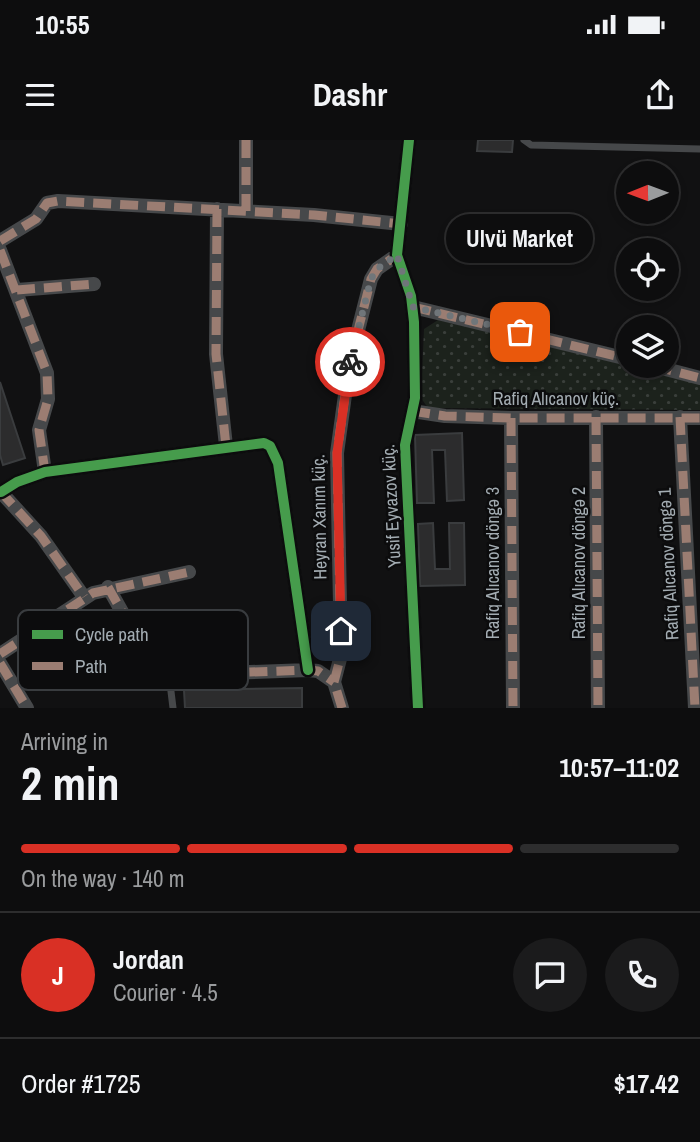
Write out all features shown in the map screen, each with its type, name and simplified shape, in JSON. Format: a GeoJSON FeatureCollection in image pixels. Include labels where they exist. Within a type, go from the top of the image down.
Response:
{"type":"FeatureCollection","features":[{"type":"Feature","properties":{"kind":"street"},"geometry":{"type":"LineString","coordinates":[[246,140],[246,211]]}},
{"type":"Feature","properties":{"kind":"street","name":"Yusif Eyvazov küç."},"geometry":{"type":"LineString","coordinates":[[409,140],[397,255],[413,307],[412,411],[405,444],[418,708]]}},
{"type":"Feature","properties":{"kind":"street"},"geometry":{"type":"LineString","coordinates":[[0,241],[36,219],[47,203],[58,201],[246,211],[401,225]]}},
{"type":"Feature","properties":{"kind":"street"},"geometry":{"type":"LineString","coordinates":[[217,209],[216,354],[226,446]]}},
{"type":"Feature","properties":{"kind":"street"},"geometry":{"type":"LineString","coordinates":[[0,250],[40,348],[50,389],[38,430],[45,472]]}},
{"type":"Feature","properties":{"kind":"street","name":"Heyran Xanım küç."},"geometry":{"type":"LineString","coordinates":[[342,708],[334,681],[341,655],[339,431],[349,366],[371,279],[377,269],[397,255]]}},
{"type":"Feature","properties":{"kind":"street"},"geometry":{"type":"LineString","coordinates":[[17,290],[94,284]]}},
{"type":"Feature","properties":{"kind":"street"},"geometry":{"type":"LineString","coordinates":[[413,307],[616,356]]}},
{"type":"Feature","properties":{"kind":"street"},"geometry":{"type":"LineString","coordinates":[[679,373],[700,378]]}},
{"type":"Feature","properties":{"kind":"street","name":"Rafiq Alıcanov küç."},"geometry":{"type":"LineString","coordinates":[[412,411],[446,416],[511,418],[700,418]]}},
{"type":"Feature","properties":{"kind":"street","name":"Rafiq Alıcanov döngə 2"},"geometry":{"type":"LineString","coordinates":[[596,417],[598,708]]}},
{"type":"Feature","properties":{"kind":"street","name":"Rafiq Alıcanov döngə 1"},"geometry":{"type":"LineString","coordinates":[[680,417],[694,571],[695,708]]}},
{"type":"Feature","properties":{"kind":"street","name":"Rafiq Alıcanov döngə 3"},"geometry":{"type":"LineString","coordinates":[[511,418],[513,708]]}},
{"type":"Feature","properties":{"kind":"street"},"geometry":{"type":"LineString","coordinates":[[84,597],[41,536],[0,491],[45,472],[264,443],[274,451],[308,670]]}},
{"type":"Feature","properties":{"kind":"street"},"geometry":{"type":"LineString","coordinates":[[65,610],[84,597],[108,587],[189,572]]}},
{"type":"Feature","properties":{"kind":"street"},"geometry":{"type":"LineString","coordinates":[[108,587],[121,610]]}},
{"type":"Feature","properties":{"kind":"street"},"geometry":{"type":"LineString","coordinates":[[0,654],[18,642]]}},
{"type":"Feature","properties":{"kind":"street"},"geometry":{"type":"LineString","coordinates":[[0,663],[27,708]]}},
{"type":"Feature","properties":{"kind":"street"},"geometry":{"type":"LineString","coordinates":[[248,672],[318,671],[334,681]]}},
{"type":"Feature","properties":{"kind":"lane"},"geometry":{"type":"LineString","coordinates":[[524,140],[531,145],[700,149]]}},
{"type":"Feature","properties":{"kind":"lane"},"geometry":{"type":"LineString","coordinates":[[171,690],[173,708]]}},
{"type":"Feature","properties":{"kind":"shaded area"},"geometry":{"type":"Polygon","coordinates":[[[438,320],[616,363],[616,378],[679,378],[700,383],[700,410],[428,408],[421,398],[424,329],[438,320]]]}},
{"type":"Feature","properties":{"kind":"building"},"geometry":{"type":"Polygon","coordinates":[[[478,140],[513,140],[512,152],[477,151],[478,140]]]}},
{"type":"Feature","properties":{"kind":"building"},"geometry":{"type":"Polygon","coordinates":[[[0,382],[25,458],[3,465],[0,455],[0,382]]]}},
{"type":"Feature","properties":{"kind":"building"},"geometry":{"type":"Polygon","coordinates":[[[462,433],[464,500],[447,501],[445,450],[432,450],[434,503],[417,503],[415,435],[462,433]]]}},
{"type":"Feature","properties":{"kind":"building"},"geometry":{"type":"Polygon","coordinates":[[[433,523],[435,569],[450,569],[449,523],[464,523],[465,585],[420,586],[418,524],[433,523]]]}},
{"type":"Feature","properties":{"kind":"building"},"geometry":{"type":"Polygon","coordinates":[[[302,688],[302,708],[185,708],[184,690],[302,688]]]}},
{"type":"Feature","properties":{"kind":"marked path"},"geometry":{"type":"LineString","coordinates":[[246,140],[246,211]]}},
{"type":"Feature","properties":{"kind":"marked path"},"geometry":{"type":"LineString","coordinates":[[0,241],[36,219],[47,203],[58,201],[314,215],[401,224]]}},
{"type":"Feature","properties":{"kind":"marked path"},"geometry":{"type":"LineString","coordinates":[[217,209],[216,354],[226,446]]}},
{"type":"Feature","properties":{"kind":"marked path"},"geometry":{"type":"LineString","coordinates":[[0,250],[47,373],[48,399],[39,430],[45,472]]}},
{"type":"Feature","properties":{"kind":"marked path"},"geometry":{"type":"LineString","coordinates":[[342,708],[334,682],[341,655],[337,453],[349,366],[371,279],[377,269],[397,255]]}},
{"type":"Feature","properties":{"kind":"marked path"},"geometry":{"type":"LineString","coordinates":[[17,290],[94,284]]}},
{"type":"Feature","properties":{"kind":"marked path"},"geometry":{"type":"LineString","coordinates":[[413,307],[616,356]]}},
{"type":"Feature","properties":{"kind":"marked path"},"geometry":{"type":"LineString","coordinates":[[679,373],[700,378]]}},
{"type":"Feature","properties":{"kind":"marked path"},"geometry":{"type":"LineString","coordinates":[[412,411],[445,416],[511,418],[700,418]]}},
{"type":"Feature","properties":{"kind":"marked path"},"geometry":{"type":"LineString","coordinates":[[596,417],[598,708]]}},
{"type":"Feature","properties":{"kind":"marked path"},"geometry":{"type":"LineString","coordinates":[[680,417],[695,708]]}},
{"type":"Feature","properties":{"kind":"marked path"},"geometry":{"type":"LineString","coordinates":[[511,418],[513,708]]}},
{"type":"Feature","properties":{"kind":"marked path"},"geometry":{"type":"LineString","coordinates":[[0,491],[41,536],[84,597]]}},
{"type":"Feature","properties":{"kind":"marked path"},"geometry":{"type":"LineString","coordinates":[[67,610],[93,593],[189,572]]}},
{"type":"Feature","properties":{"kind":"marked path"},"geometry":{"type":"LineString","coordinates":[[108,587],[121,610]]}},
{"type":"Feature","properties":{"kind":"marked path"},"geometry":{"type":"LineString","coordinates":[[0,654],[18,642]]}},
{"type":"Feature","properties":{"kind":"marked path"},"geometry":{"type":"LineString","coordinates":[[0,663],[27,708]]}},
{"type":"Feature","properties":{"kind":"marked path"},"geometry":{"type":"LineString","coordinates":[[248,672],[318,671],[334,682]]}},
{"type":"Feature","properties":{"kind":"cycle path"},"geometry":{"type":"LineString","coordinates":[[409,140],[397,255],[411,296],[414,322],[415,398],[405,445],[418,708]]}},
{"type":"Feature","properties":{"kind":"cycle path"},"geometry":{"type":"LineString","coordinates":[[1,492],[17,482],[45,472],[264,443],[270,446],[278,463],[308,670]]}},
{"type":"Feature","properties":{"kind":"way so far"},"geometry":{"type":"LineString","coordinates":[[350,362],[371,279],[384,262],[397,255],[413,307],[520,332]]}},
{"type":"Feature","properties":{"kind":"place","name":"Ulvü Market"},"geometry":{"type":"Point","coordinates":[520,332]}},
{"type":"Feature","properties":{"kind":"route"},"geometry":{"type":"LineString","coordinates":[[341,631],[337,453],[350,362]]}}]}
